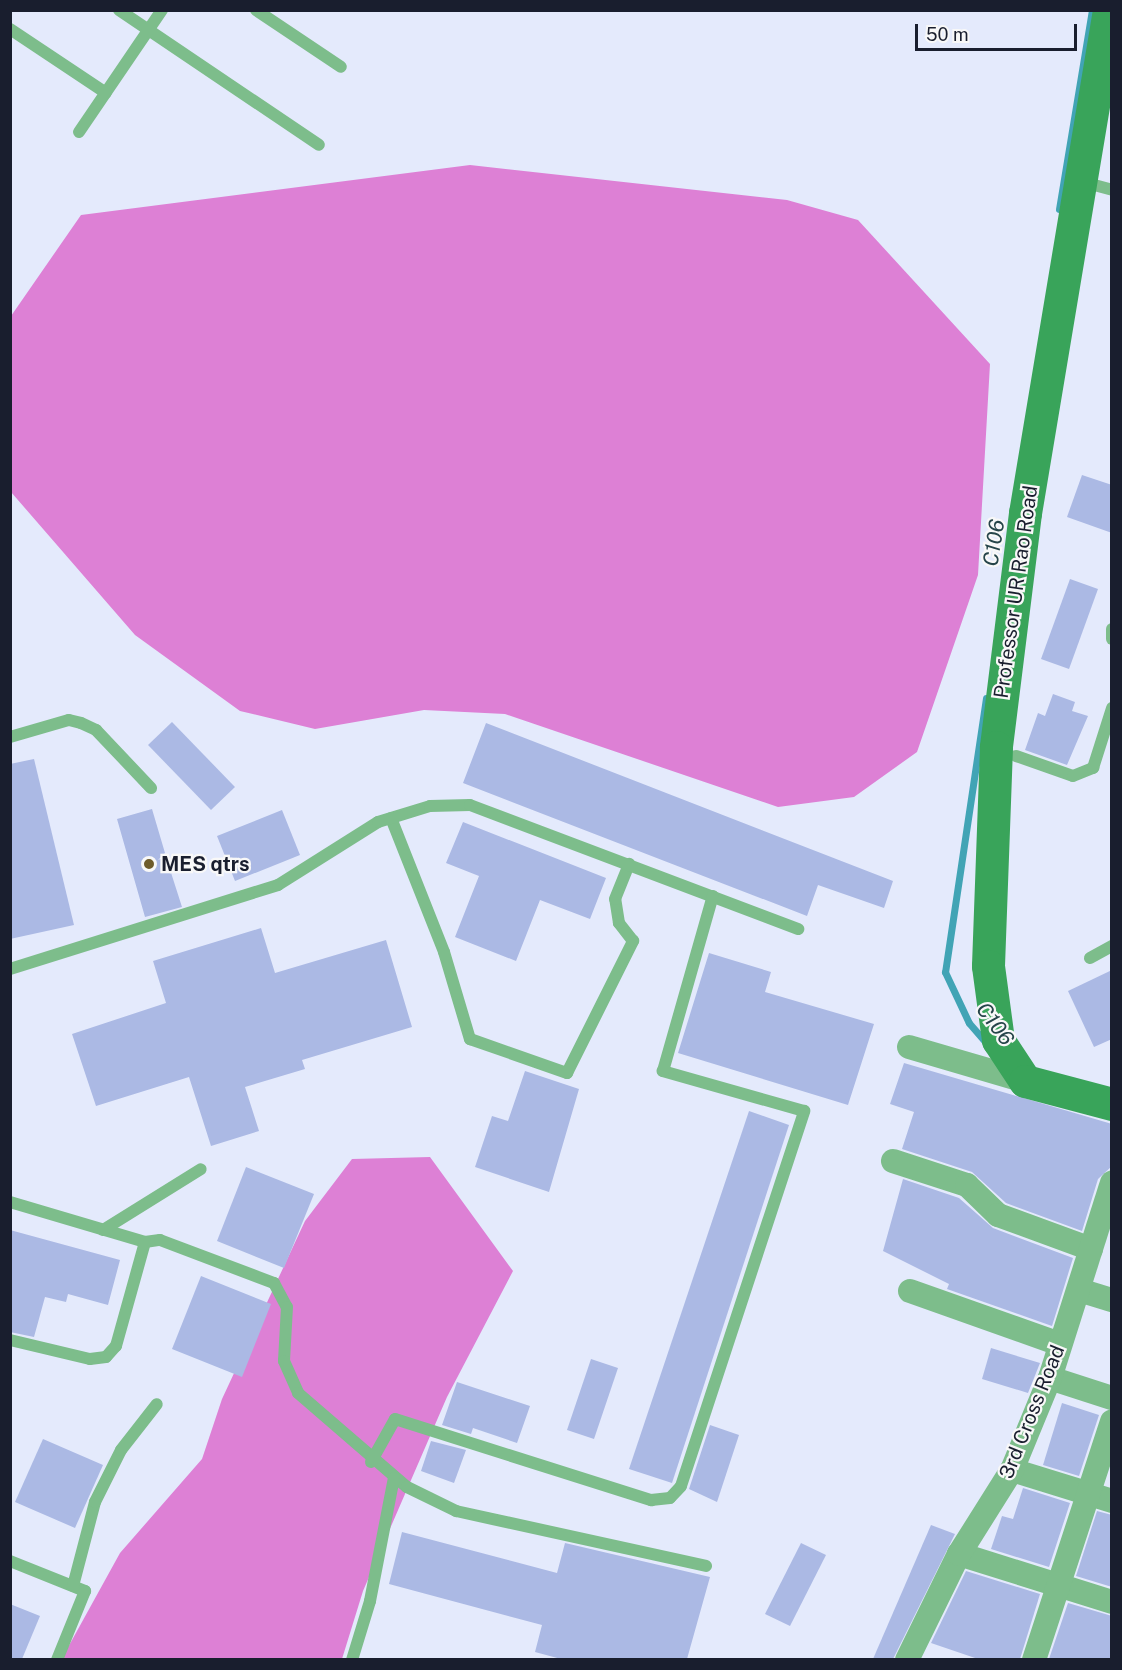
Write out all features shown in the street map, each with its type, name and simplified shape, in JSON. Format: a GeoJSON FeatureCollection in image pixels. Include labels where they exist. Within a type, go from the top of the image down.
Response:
{"type":"FeatureCollection","features":[{"type":"Feature","properties":{"kind":"street","name":"Professor UR Rao Road"},"geometry":{"type":"LineString","coordinates":[[1024,1081],[998,1040],[988,966],[996,747],[1025,513],[1097,186],[1109,10]]}},
{"type":"Feature","properties":{"kind":"street"},"geometry":{"type":"LineString","coordinates":[[909,1047],[1112,1104]]}},
{"type":"Feature","properties":{"kind":"street"},"geometry":{"type":"LineString","coordinates":[[893,1161],[967,1185],[998,1215],[1091,1249]]}},
{"type":"Feature","properties":{"kind":"street","name":"3rd Cross Road"},"geometry":{"type":"LineString","coordinates":[[910,1659],[959,1554],[1012,1470],[1050,1378],[1111,1186]]}},
{"type":"Feature","properties":{"kind":"street"},"geometry":{"type":"LineString","coordinates":[[910,1290],[1060,1344]]}},
{"type":"Feature","properties":{"kind":"street"},"geometry":{"type":"LineString","coordinates":[[1079,1290],[1112,1300]]}},
{"type":"Feature","properties":{"kind":"street"},"geometry":{"type":"LineString","coordinates":[[1050,1378],[1112,1398]]}},
{"type":"Feature","properties":{"kind":"street"},"geometry":{"type":"LineString","coordinates":[[1034,1659],[1112,1421]]}},
{"type":"Feature","properties":{"kind":"street"},"geometry":{"type":"LineString","coordinates":[[1012,1470],[1112,1501]]}},
{"type":"Feature","properties":{"kind":"street"},"geometry":{"type":"LineString","coordinates":[[959,1554],[1112,1602]]}},
{"type":"Feature","properties":{"kind":"lane"},"geometry":{"type":"LineString","coordinates":[[119,10],[319,146]]}},
{"type":"Feature","properties":{"kind":"lane"},"geometry":{"type":"LineString","coordinates":[[80,132],[162,10]]}},
{"type":"Feature","properties":{"kind":"lane"},"geometry":{"type":"LineString","coordinates":[[256,10],[341,67]]}},
{"type":"Feature","properties":{"kind":"lane"},"geometry":{"type":"LineString","coordinates":[[10,29],[106,93]]}},
{"type":"Feature","properties":{"kind":"lane"},"geometry":{"type":"LineString","coordinates":[[1112,629],[1112,639]]}},
{"type":"Feature","properties":{"kind":"lane"},"geometry":{"type":"LineString","coordinates":[[1016,756],[1073,776],[1093,768],[1112,708]]}},
{"type":"Feature","properties":{"kind":"lane"},"geometry":{"type":"LineString","coordinates":[[10,736],[69,720],[81,723],[96,730],[151,788]]}},
{"type":"Feature","properties":{"kind":"lane"},"geometry":{"type":"LineString","coordinates":[[10,969],[278,885],[391,818],[429,806],[470,806],[798,929]]}},
{"type":"Feature","properties":{"kind":"lane"},"geometry":{"type":"LineString","coordinates":[[391,818],[444,952],[470,1039],[567,1073],[633,941],[619,923],[615,899],[629,864]]}},
{"type":"Feature","properties":{"kind":"lane"},"geometry":{"type":"LineString","coordinates":[[371,1462],[395,1419],[651,1500],[670,1498],[681,1486],[804,1111],[663,1071],[713,896]]}},
{"type":"Feature","properties":{"kind":"lane"},"geometry":{"type":"LineString","coordinates":[[1090,958],[1112,946]]}},
{"type":"Feature","properties":{"kind":"lane"},"geometry":{"type":"LineString","coordinates":[[102,1230],[201,1169]]}},
{"type":"Feature","properties":{"kind":"lane"},"geometry":{"type":"LineString","coordinates":[[10,1202],[145,1242],[160,1240],[274,1283],[287,1307],[282,1349],[291,1383],[371,1462],[394,1478],[456,1511],[706,1566]]}},
{"type":"Feature","properties":{"kind":"lane"},"geometry":{"type":"LineString","coordinates":[[10,1340],[90,1359],[106,1357],[116,1346],[145,1242]]}},
{"type":"Feature","properties":{"kind":"lane"},"geometry":{"type":"LineString","coordinates":[[73,1586],[95,1502],[121,1450],[156,1404]]}},
{"type":"Feature","properties":{"kind":"lane"},"geometry":{"type":"LineString","coordinates":[[352,1659],[370,1601],[394,1478]]}},
{"type":"Feature","properties":{"kind":"lane"},"geometry":{"type":"LineString","coordinates":[[10,1561],[85,1591],[57,1659]]}},
{"type":"Feature","properties":{"kind":"shaded area"},"geometry":{"type":"Polygon","coordinates":[[[470,165],[787,200],[858,220],[990,364],[978,575],[917,752],[854,797],[778,807],[505,714],[424,710],[315,729],[240,711],[135,635],[11,492],[11,316],[81,215],[470,165]]]}},
{"type":"Feature","properties":{"kind":"shaded area"},"geometry":{"type":"Polygon","coordinates":[[[430,1157],[513,1271],[447,1397],[363,1591],[342,1659],[61,1660],[120,1553],[202,1459],[222,1399],[305,1221],[352,1159],[430,1157]]]}},
{"type":"Feature","properties":{"kind":"building"},"geometry":{"type":"Polygon","coordinates":[[[1082,475],[1112,485],[1112,533],[1067,517],[1082,475]]]}},
{"type":"Feature","properties":{"kind":"building"},"geometry":{"type":"Polygon","coordinates":[[[1070,579],[1098,589],[1069,669],[1041,659],[1070,579]]]}},
{"type":"Feature","properties":{"kind":"building"},"geometry":{"type":"Polygon","coordinates":[[[1053,694],[1075,702],[1072,711],[1088,716],[1067,765],[1025,750],[1038,713],[1045,716],[1053,694]]]}},
{"type":"Feature","properties":{"kind":"building"},"geometry":{"type":"Polygon","coordinates":[[[172,722],[235,787],[211,810],[148,745],[172,722]]]}},
{"type":"Feature","properties":{"kind":"building"},"geometry":{"type":"Polygon","coordinates":[[[486,723],[893,881],[884,908],[818,885],[807,916],[463,783],[486,723]]]}},
{"type":"Feature","properties":{"kind":"building"},"geometry":{"type":"Polygon","coordinates":[[[34,759],[74,925],[10,939],[10,764],[34,759]]]}},
{"type":"Feature","properties":{"kind":"building","name":"MES qtrs"},"geometry":{"type":"Polygon","coordinates":[[[152,809],[165,853],[158,860],[166,857],[182,907],[145,917],[117,819],[152,809]]]}},
{"type":"Feature","properties":{"kind":"building"},"geometry":{"type":"Polygon","coordinates":[[[282,810],[300,855],[235,881],[217,836],[282,810]]]}},
{"type":"Feature","properties":{"kind":"building"},"geometry":{"type":"Polygon","coordinates":[[[463,822],[606,878],[590,919],[540,900],[516,961],[455,937],[479,876],[446,863],[463,822]]]}},
{"type":"Feature","properties":{"kind":"building"},"geometry":{"type":"Polygon","coordinates":[[[261,928],[275,973],[386,940],[412,1027],[302,1060],[305,1069],[245,1087],[259,1131],[211,1146],[189,1077],[96,1106],[72,1034],[166,1003],[153,961],[261,928]]]}},
{"type":"Feature","properties":{"kind":"building"},"geometry":{"type":"Polygon","coordinates":[[[709,953],[771,972],[765,992],[874,1024],[848,1105],[678,1053],[709,953]]]}},
{"type":"Feature","properties":{"kind":"building"},"geometry":{"type":"Polygon","coordinates":[[[1112,970],[1112,1039],[1094,1047],[1068,991],[1112,970]]]}},
{"type":"Feature","properties":{"kind":"building"},"geometry":{"type":"Polygon","coordinates":[[[904,1063],[1112,1124],[1112,1166],[1098,1179],[1082,1231],[1006,1203],[972,1172],[902,1149],[914,1112],[890,1104],[904,1063]]]}},
{"type":"Feature","properties":{"kind":"building"},"geometry":{"type":"Polygon","coordinates":[[[525,1071],[579,1089],[549,1192],[475,1167],[492,1116],[508,1121],[525,1071]]]}},
{"type":"Feature","properties":{"kind":"building"},"geometry":{"type":"Polygon","coordinates":[[[749,1111],[789,1125],[672,1483],[629,1469],[749,1111]]]}},
{"type":"Feature","properties":{"kind":"building"},"geometry":{"type":"Polygon","coordinates":[[[246,1167],[314,1194],[284,1268],[217,1241],[246,1167]]]}},
{"type":"Feature","properties":{"kind":"building"},"geometry":{"type":"Polygon","coordinates":[[[903,1179],[959,1198],[993,1228],[1073,1258],[1052,1326],[947,1289],[949,1284],[883,1251],[903,1179]]]}},
{"type":"Feature","properties":{"kind":"building"},"geometry":{"type":"Polygon","coordinates":[[[10,1230],[120,1260],[108,1305],[68,1294],[66,1302],[45,1297],[34,1337],[10,1332],[10,1230]]]}},
{"type":"Feature","properties":{"kind":"building"},"geometry":{"type":"Polygon","coordinates":[[[201,1276],[271,1304],[242,1377],[172,1349],[201,1276]]]}},
{"type":"Feature","properties":{"kind":"building"},"geometry":{"type":"Polygon","coordinates":[[[991,1348],[1040,1363],[1028,1393],[982,1379],[991,1348]]]}},
{"type":"Feature","properties":{"kind":"building"},"geometry":{"type":"Polygon","coordinates":[[[591,1359],[618,1368],[594,1439],[567,1430],[591,1359]]]}},
{"type":"Feature","properties":{"kind":"building"},"geometry":{"type":"Polygon","coordinates":[[[457,1382],[530,1406],[517,1443],[473,1428],[471,1434],[442,1425],[457,1382]]]}},
{"type":"Feature","properties":{"kind":"building"},"geometry":{"type":"Polygon","coordinates":[[[1062,1403],[1099,1415],[1079,1476],[1043,1465],[1062,1403]]]}},
{"type":"Feature","properties":{"kind":"building"},"geometry":{"type":"Polygon","coordinates":[[[710,1425],[739,1435],[717,1502],[689,1489],[710,1425]]]}},
{"type":"Feature","properties":{"kind":"building"},"geometry":{"type":"Polygon","coordinates":[[[43,1439],[103,1465],[75,1528],[15,1502],[43,1439]]]}},
{"type":"Feature","properties":{"kind":"building"},"geometry":{"type":"Polygon","coordinates":[[[431,1441],[466,1450],[454,1483],[421,1471],[431,1441]]]}},
{"type":"Feature","properties":{"kind":"building"},"geometry":{"type":"Polygon","coordinates":[[[1023,1488],[1070,1503],[1049,1567],[991,1549],[1002,1516],[1013,1519],[1023,1488]]]}},
{"type":"Feature","properties":{"kind":"building"},"geometry":{"type":"Polygon","coordinates":[[[1097,1511],[1112,1515],[1112,1587],[1076,1576],[1097,1511]]]}},
{"type":"Feature","properties":{"kind":"building"},"geometry":{"type":"Polygon","coordinates":[[[931,1525],[955,1534],[893,1659],[873,1659],[931,1525]]]}},
{"type":"Feature","properties":{"kind":"building"},"geometry":{"type":"Polygon","coordinates":[[[402,1532],[557,1573],[565,1543],[710,1577],[687,1659],[561,1659],[535,1652],[542,1625],[389,1584],[402,1532]]]}},
{"type":"Feature","properties":{"kind":"building"},"geometry":{"type":"Polygon","coordinates":[[[801,1543],[826,1555],[790,1626],[765,1614],[801,1543]]]}},
{"type":"Feature","properties":{"kind":"building"},"geometry":{"type":"Polygon","coordinates":[[[966,1571],[1040,1594],[1020,1659],[978,1659],[931,1643],[966,1571]]]}},
{"type":"Feature","properties":{"kind":"building"},"geometry":{"type":"Polygon","coordinates":[[[1068,1603],[1112,1616],[1112,1659],[1049,1659],[1068,1603]]]}},
{"type":"Feature","properties":{"kind":"building"},"geometry":{"type":"Polygon","coordinates":[[[10,1604],[40,1616],[22,1659],[10,1659],[10,1604]]]}},
{"type":"Feature","properties":{"kind":"waterway","name":"C106"},"geometry":{"type":"LineString","coordinates":[[1059,209],[1092,10]]}},
{"type":"Feature","properties":{"kind":"waterway","name":"C106"},"geometry":{"type":"LineString","coordinates":[[986,698],[945,972],[969,1023],[987,1044]]}},
{"type":"Feature","properties":{"kind":"place","name":"MES qtrs"},"geometry":{"type":"Point","coordinates":[149,864]}}]}
